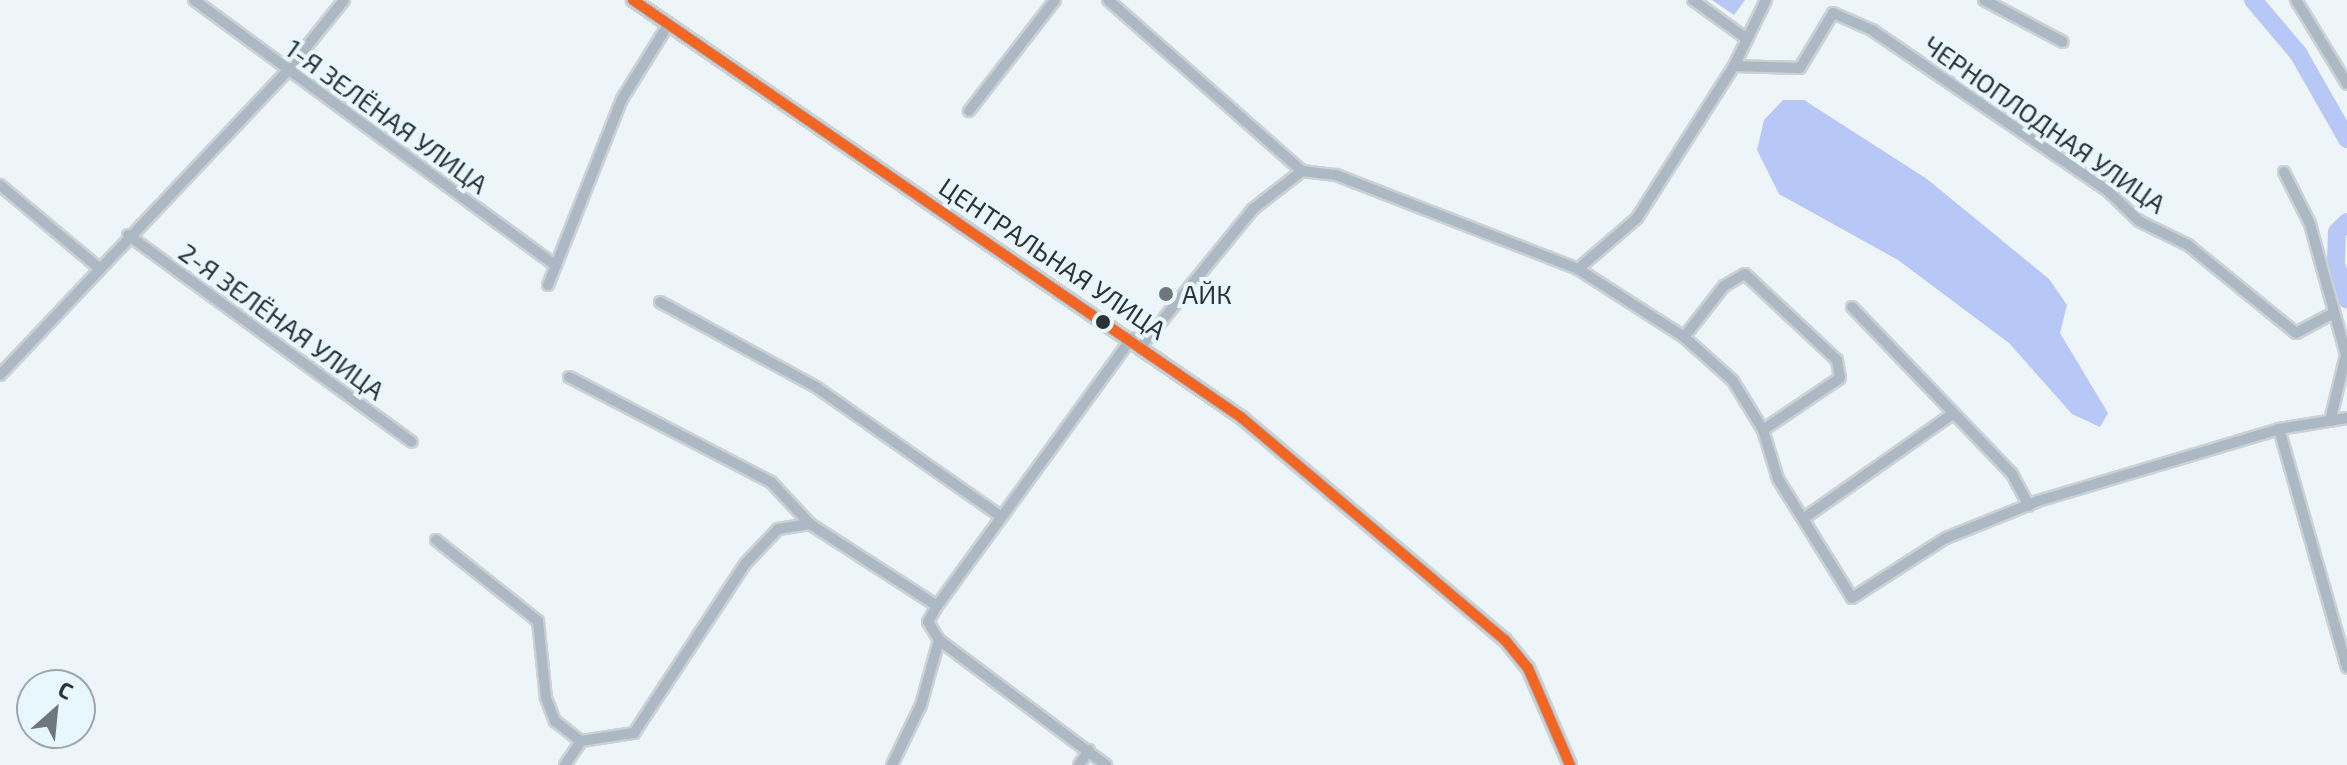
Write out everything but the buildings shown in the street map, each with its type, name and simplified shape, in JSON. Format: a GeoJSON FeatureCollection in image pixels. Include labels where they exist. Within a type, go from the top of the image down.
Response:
{"type":"FeatureCollection","features":[{"type":"Feature","properties":{"kind":"street","name":"1-Я ЗЕЛЁНАЯ УЛИЦА"},"geometry":{"type":"LineString","coordinates":[[194,0],[556,266]]}},
{"type":"Feature","properties":{"kind":"street"},"geometry":{"type":"LineString","coordinates":[[0,375],[128,235],[287,71],[344,0]]}},
{"type":"Feature","properties":{"kind":"street","name":"ЦЕНТРАЛЬНАЯ УЛИЦА"},"geometry":{"type":"LineString","coordinates":[[633,0],[1138,341],[1242,418],[1505,640],[1528,668],[1570,765]]}},
{"type":"Feature","properties":{"kind":"street"},"geometry":{"type":"LineString","coordinates":[[969,111],[1055,0]]}},
{"type":"Feature","properties":{"kind":"street"},"geometry":{"type":"LineString","coordinates":[[1108,0],[1302,171],[1336,175],[1578,269],[1684,337],[1733,381],[1763,430],[1778,479],[1807,516],[1852,598],[1946,538],[2029,506],[2279,429],[2346,418]]}},
{"type":"Feature","properties":{"kind":"street"},"geometry":{"type":"LineString","coordinates":[[1693,0],[1747,39]]}},
{"type":"Feature","properties":{"kind":"street"},"geometry":{"type":"LineString","coordinates":[[1578,269],[1637,218],[1734,66],[1766,0]]}},
{"type":"Feature","properties":{"kind":"street"},"geometry":{"type":"LineString","coordinates":[[1984,0],[2063,42]]}},
{"type":"Feature","properties":{"kind":"street"},"geometry":{"type":"LineString","coordinates":[[2296,0],[2347,84]]}},
{"type":"Feature","properties":{"kind":"street","name":"ЧЕРНОПЛОДНАЯ УЛИЦА"},"geometry":{"type":"LineString","coordinates":[[1734,66],[1800,68],[1833,13],[1872,30],[2108,191],[2139,221],[2188,245],[2296,333],[2331,314]]}},
{"type":"Feature","properties":{"kind":"street"},"geometry":{"type":"LineString","coordinates":[[548,285],[622,99],[668,25]]}},
{"type":"Feature","properties":{"kind":"street"},"geometry":{"type":"LineString","coordinates":[[1106,765],[939,640],[928,622],[999,515],[1138,341],[1253,209],[1302,171]]}},
{"type":"Feature","properties":{"kind":"street"},"geometry":{"type":"LineString","coordinates":[[2284,172],[2310,224],[2346,371],[2330,421]]}},
{"type":"Feature","properties":{"kind":"street"},"geometry":{"type":"LineString","coordinates":[[0,185],[99,268]]}},
{"type":"Feature","properties":{"kind":"street","name":"2-Я ЗЕЛЁНАЯ УЛИЦА"},"geometry":{"type":"LineString","coordinates":[[128,235],[412,442]]}},
{"type":"Feature","properties":{"kind":"street"},"geometry":{"type":"LineString","coordinates":[[1684,337],[1724,286],[1745,274],[1837,360],[1840,378],[1763,430]]}},
{"type":"Feature","properties":{"kind":"street"},"geometry":{"type":"LineString","coordinates":[[660,302],[816,387],[999,515]]}},
{"type":"Feature","properties":{"kind":"street"},"geometry":{"type":"LineString","coordinates":[[1852,307],[2012,474],[2029,506]]}},
{"type":"Feature","properties":{"kind":"street"},"geometry":{"type":"LineString","coordinates":[[569,377],[771,482],[810,524],[937,606]]}},
{"type":"Feature","properties":{"kind":"street"},"geometry":{"type":"LineString","coordinates":[[1807,516],[1954,413]]}},
{"type":"Feature","properties":{"kind":"street"},"geometry":{"type":"LineString","coordinates":[[2279,429],[2347,667]]}},
{"type":"Feature","properties":{"kind":"street"},"geometry":{"type":"LineString","coordinates":[[436,540],[538,621],[546,698],[555,721],[581,741],[634,733],[745,564],[778,529],[810,524]]}},
{"type":"Feature","properties":{"kind":"street"},"geometry":{"type":"LineString","coordinates":[[892,765],[921,705],[939,640]]}},
{"type":"Feature","properties":{"kind":"street"},"geometry":{"type":"LineString","coordinates":[[565,765],[581,741]]}},
{"type":"Feature","properties":{"kind":"street"},"geometry":{"type":"LineString","coordinates":[[1079,765],[1089,750]]}},
{"type":"Feature","properties":{"kind":"water"},"geometry":{"type":"Polygon","coordinates":[[[1712,0],[1745,0],[1734,15],[1712,0]]]}},
{"type":"Feature","properties":{"kind":"water"},"geometry":{"type":"Polygon","coordinates":[[[1783,100],[1804,100],[1927,179],[2049,279],[2067,305],[2060,333],[2108,413],[2100,427],[2072,414],[2009,343],[1898,260],[1779,194],[1757,150],[1764,120],[1783,100]]]}},
{"type":"Feature","properties":{"kind":"waterway"},"geometry":{"type":"LineString","coordinates":[[2253,0],[2298,53],[2347,139]]}},
{"type":"Feature","properties":{"kind":"waterway"},"geometry":{"type":"LineString","coordinates":[[2347,222],[2337,232],[2336,264],[2347,299]]}},
{"type":"Feature","properties":{"kind":"transit line"},"geometry":{"type":"LineString","coordinates":[[633,0],[1242,418],[1505,640],[1528,668],[1570,765]]}},
{"type":"Feature","properties":{"kind":"place","name":"АЙК"},"geometry":{"type":"Point","coordinates":[1166,294]}}]}
